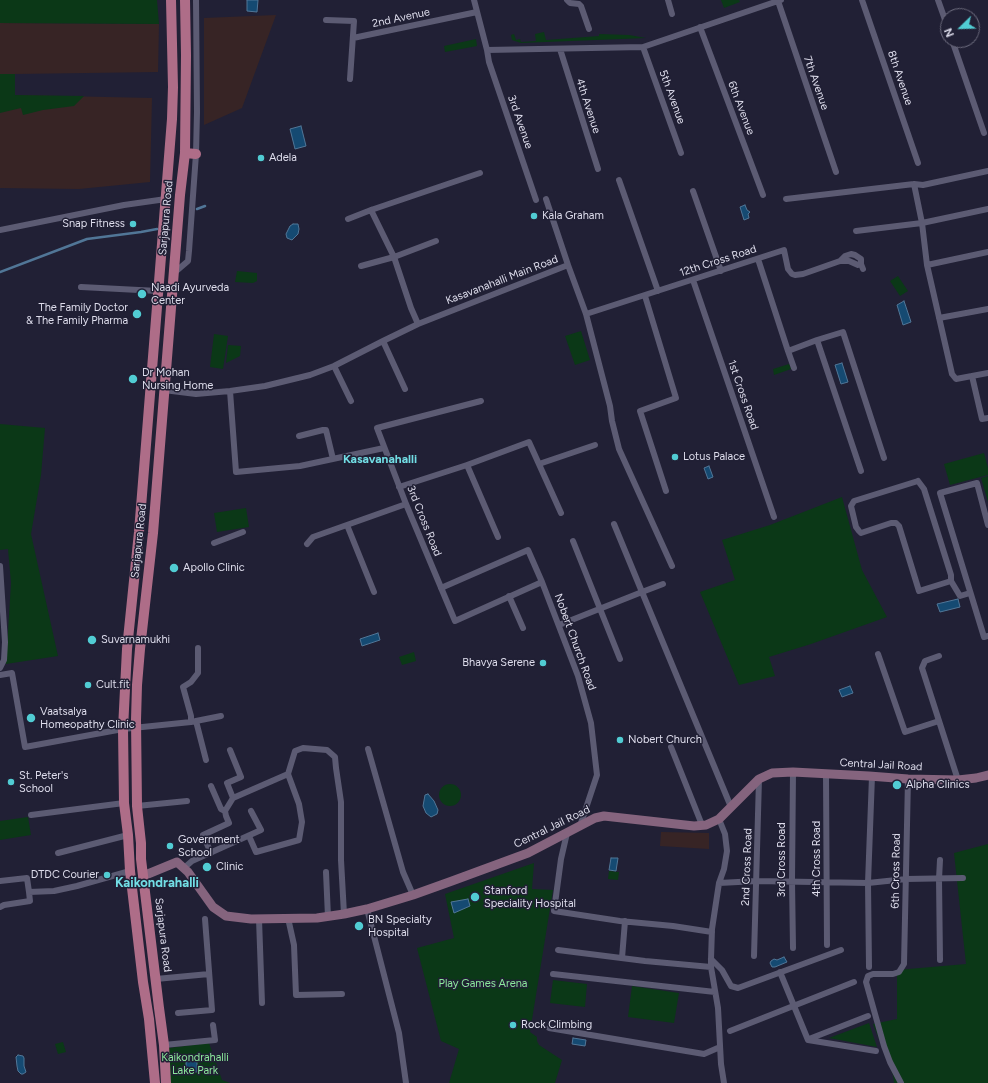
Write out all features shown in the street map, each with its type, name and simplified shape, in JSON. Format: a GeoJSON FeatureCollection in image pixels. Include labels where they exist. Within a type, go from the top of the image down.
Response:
{"type":"FeatureCollection","features":[{"type":"Feature","properties":{"kind":"main road","name":"Sarjapura Road"},"geometry":{"type":"LineString","coordinates":[[155,1083],[149,1019],[143,982],[130,871],[124,803],[123,729],[127,649],[139,532],[172,119],[173,43],[171,0]]}},
{"type":"Feature","properties":{"kind":"main road","name":"Sarjapura Road"},"geometry":{"type":"LineString","coordinates":[[166,1083],[164,1045],[143,876],[137,806],[136,728],[140,649],[153,533],[180,195],[185,154],[185,0]]}},
{"type":"Feature","properties":{"kind":"main road"},"geometry":{"type":"LineString","coordinates":[[173,43],[186,44]]}},
{"type":"Feature","properties":{"kind":"main road"},"geometry":{"type":"LineString","coordinates":[[172,55],[186,55]]}},
{"type":"Feature","properties":{"kind":"main road"},"geometry":{"type":"LineString","coordinates":[[185,154],[196,154]]}},
{"type":"Feature","properties":{"kind":"main road"},"geometry":{"type":"LineString","coordinates":[[139,532],[153,533]]}},
{"type":"Feature","properties":{"kind":"main road","name":"Central Jail Road"},"geometry":{"type":"LineString","coordinates":[[184,868],[213,907],[226,916],[251,919],[328,917],[367,909],[413,895],[528,853],[595,818],[604,816],[694,826],[706,825],[720,819],[759,779],[772,773],[793,772],[908,779],[958,780],[988,775]]}},
{"type":"Feature","properties":{"kind":"main road"},"geometry":{"type":"LineString","coordinates":[[143,876],[177,862],[184,868]]}},
{"type":"Feature","properties":{"kind":"street"},"geometry":{"type":"LineString","coordinates":[[174,274],[188,261],[196,154],[196,0]]}},
{"type":"Feature","properties":{"kind":"street","name":"3rd Avenue"},"geometry":{"type":"LineString","coordinates":[[474,0],[488,62],[536,200]]}},
{"type":"Feature","properties":{"kind":"street"},"geometry":{"type":"LineString","coordinates":[[567,0],[570,3],[579,4],[583,8],[589,29]]}},
{"type":"Feature","properties":{"kind":"street"},"geometry":{"type":"LineString","coordinates":[[668,0],[672,14]]}},
{"type":"Feature","properties":{"kind":"street","name":"8th Avenue"},"geometry":{"type":"LineString","coordinates":[[862,0],[918,163]]}},
{"type":"Feature","properties":{"kind":"street"},"geometry":{"type":"LineString","coordinates":[[486,50],[643,47],[780,1]]}},
{"type":"Feature","properties":{"kind":"street","name":"7th Avenue"},"geometry":{"type":"LineString","coordinates":[[780,1],[836,172]]}},
{"type":"Feature","properties":{"kind":"street","name":"2nd Avenue"},"geometry":{"type":"LineString","coordinates":[[353,38],[477,12]]}},
{"type":"Feature","properties":{"kind":"street"},"geometry":{"type":"LineString","coordinates":[[326,20],[354,21],[350,79]]}},
{"type":"Feature","properties":{"kind":"street","name":"6th Avenue"},"geometry":{"type":"LineString","coordinates":[[700,27],[763,195]]}},
{"type":"Feature","properties":{"kind":"street","name":"5th Avenue"},"geometry":{"type":"LineString","coordinates":[[643,47],[682,153]]}},
{"type":"Feature","properties":{"kind":"street"},"geometry":{"type":"LineString","coordinates":[[955,48],[984,133]]}},
{"type":"Feature","properties":{"kind":"street","name":"4th Avenue"},"geometry":{"type":"LineString","coordinates":[[560,49],[598,169]]}},
{"type":"Feature","properties":{"kind":"street"},"geometry":{"type":"LineString","coordinates":[[786,198],[914,184],[923,185],[988,171]]}},
{"type":"Feature","properties":{"kind":"street"},"geometry":{"type":"LineString","coordinates":[[348,219],[480,173]]}},
{"type":"Feature","properties":{"kind":"street"},"geometry":{"type":"LineString","coordinates":[[619,180],[658,292]]}},
{"type":"Feature","properties":{"kind":"street"},"geometry":{"type":"LineString","coordinates":[[914,184],[922,223],[928,265],[952,374],[956,379],[988,373]]}},
{"type":"Feature","properties":{"kind":"street"},"geometry":{"type":"LineString","coordinates":[[693,191],[721,271]]}},
{"type":"Feature","properties":{"kind":"street"},"geometry":{"type":"LineString","coordinates":[[546,198],[568,265]]}},
{"type":"Feature","properties":{"kind":"street"},"geometry":{"type":"LineString","coordinates":[[0,230],[124,205],[166,199]]}},
{"type":"Feature","properties":{"kind":"street"},"geometry":{"type":"LineString","coordinates":[[856,231],[922,223],[988,209]]}},
{"type":"Feature","properties":{"kind":"street"},"geometry":{"type":"LineString","coordinates":[[371,210],[394,257],[418,324]]}},
{"type":"Feature","properties":{"kind":"street"},"geometry":{"type":"LineString","coordinates":[[361,266],[394,257],[436,242]]}},
{"type":"Feature","properties":{"kind":"street","name":"12th Cross Road"},"geometry":{"type":"LineString","coordinates":[[586,314],[658,292],[784,250],[788,269],[795,275],[803,274],[840,261],[849,262],[862,267]]}},
{"type":"Feature","properties":{"kind":"street"},"geometry":{"type":"LineString","coordinates":[[928,265],[988,252]]}},
{"type":"Feature","properties":{"kind":"street"},"geometry":{"type":"LineString","coordinates":[[758,259],[794,368]]}},
{"type":"Feature","properties":{"kind":"street","name":"Kasavanahalli Main Road"},"geometry":{"type":"LineString","coordinates":[[164,390],[196,394],[230,391],[265,386],[310,375],[334,366],[418,324],[568,265],[586,314],[610,406],[619,449],[672,566]]}},
{"type":"Feature","properties":{"kind":"street","name":"1st Cross Road"},"geometry":{"type":"LineString","coordinates":[[694,280],[774,517]]}},
{"type":"Feature","properties":{"kind":"street"},"geometry":{"type":"LineString","coordinates":[[82,287],[158,291]]}},
{"type":"Feature","properties":{"kind":"street"},"geometry":{"type":"LineString","coordinates":[[645,296],[676,398],[640,411],[666,491]]}},
{"type":"Feature","properties":{"kind":"street"},"geometry":{"type":"LineString","coordinates":[[939,318],[988,309]]}},
{"type":"Feature","properties":{"kind":"street"},"geometry":{"type":"LineString","coordinates":[[788,350],[843,332],[884,458]]}},
{"type":"Feature","properties":{"kind":"street"},"geometry":{"type":"LineString","coordinates":[[817,340],[861,471]]}},
{"type":"Feature","properties":{"kind":"street"},"geometry":{"type":"LineString","coordinates":[[383,341],[405,389]]}},
{"type":"Feature","properties":{"kind":"street"},"geometry":{"type":"LineString","coordinates":[[334,366],[351,401]]}},
{"type":"Feature","properties":{"kind":"street"},"geometry":{"type":"LineString","coordinates":[[972,376],[982,419],[988,418]]}},
{"type":"Feature","properties":{"kind":"street"},"geometry":{"type":"LineString","coordinates":[[230,391],[236,472],[300,466],[384,448]]}},
{"type":"Feature","properties":{"kind":"street","name":"3rd Cross Road"},"geometry":{"type":"LineString","coordinates":[[481,401],[377,428],[406,504],[455,621],[509,596]]}},
{"type":"Feature","properties":{"kind":"street"},"geometry":{"type":"LineString","coordinates":[[298,436],[326,430],[334,459]]}},
{"type":"Feature","properties":{"kind":"street"},"geometry":{"type":"LineString","coordinates":[[400,487],[467,465],[529,442],[561,513]]}},
{"type":"Feature","properties":{"kind":"street"},"geometry":{"type":"LineString","coordinates":[[539,464],[595,445]]}},
{"type":"Feature","properties":{"kind":"street"},"geometry":{"type":"LineString","coordinates":[[467,465],[498,537]]}},
{"type":"Feature","properties":{"kind":"street"},"geometry":{"type":"LineString","coordinates":[[950,581],[918,592],[899,526],[896,523],[861,533],[856,527],[851,506],[854,501],[918,481],[924,490],[951,575],[950,581],[960,596],[970,593]]}},
{"type":"Feature","properties":{"kind":"street"},"geometry":{"type":"LineString","coordinates":[[988,525],[977,483],[940,493],[984,637],[988,636]]}},
{"type":"Feature","properties":{"kind":"street"},"geometry":{"type":"LineString","coordinates":[[307,544],[313,537],[406,504]]}},
{"type":"Feature","properties":{"kind":"street"},"geometry":{"type":"LineString","coordinates":[[347,524],[374,592]]}},
{"type":"Feature","properties":{"kind":"street"},"geometry":{"type":"LineString","coordinates":[[614,524],[731,807]]}},
{"type":"Feature","properties":{"kind":"street"},"geometry":{"type":"LineString","coordinates":[[214,543],[243,532]]}},
{"type":"Feature","properties":{"kind":"street"},"geometry":{"type":"LineString","coordinates":[[573,541],[620,659]]}},
{"type":"Feature","properties":{"kind":"street","name":"Nobert Church Road"},"geometry":{"type":"LineString","coordinates":[[441,588],[528,550],[560,625],[578,676],[591,723],[597,775],[580,826]]}},
{"type":"Feature","properties":{"kind":"street"},"geometry":{"type":"LineString","coordinates":[[0,566],[5,642],[4,660],[0,668]]}},
{"type":"Feature","properties":{"kind":"street"},"geometry":{"type":"LineString","coordinates":[[523,628],[509,596],[542,582]]}},
{"type":"Feature","properties":{"kind":"street"},"geometry":{"type":"LineString","coordinates":[[560,625],[664,584]]}},
{"type":"Feature","properties":{"kind":"street"},"geometry":{"type":"LineString","coordinates":[[198,648],[198,673],[191,682],[183,687],[206,760]]}},
{"type":"Feature","properties":{"kind":"street"},"geometry":{"type":"LineString","coordinates":[[878,654],[905,732],[939,721]]}},
{"type":"Feature","properties":{"kind":"street"},"geometry":{"type":"LineString","coordinates":[[939,656],[925,661],[922,668],[958,780]]}},
{"type":"Feature","properties":{"kind":"street"},"geometry":{"type":"LineString","coordinates":[[0,675],[12,673],[25,748],[123,729],[194,722],[220,716]]}},
{"type":"Feature","properties":{"kind":"street"},"geometry":{"type":"LineString","coordinates":[[671,747],[702,825]]}},
{"type":"Feature","properties":{"kind":"street"},"geometry":{"type":"LineString","coordinates":[[250,836],[256,852],[299,840],[302,822],[299,804],[288,774],[295,751],[303,748],[327,750],[335,757],[341,802],[344,914]]}},
{"type":"Feature","properties":{"kind":"street"},"geometry":{"type":"LineString","coordinates":[[368,749],[403,872],[413,895]]}},
{"type":"Feature","properties":{"kind":"street"},"geometry":{"type":"LineString","coordinates":[[230,750],[241,777],[227,783],[233,798]]}},
{"type":"Feature","properties":{"kind":"street","name":"3rd Cross Road"},"geometry":{"type":"LineString","coordinates":[[793,772],[793,948]]}},
{"type":"Feature","properties":{"kind":"street"},"geometry":{"type":"LineString","coordinates":[[225,811],[233,798],[288,774]]}},
{"type":"Feature","properties":{"kind":"street","name":"4th Cross Road"},"geometry":{"type":"LineString","coordinates":[[826,774],[827,944]]}},
{"type":"Feature","properties":{"kind":"street"},"geometry":{"type":"LineString","coordinates":[[869,967],[868,883],[872,776]]}},
{"type":"Feature","properties":{"kind":"street","name":"2nd Cross Road"},"geometry":{"type":"LineString","coordinates":[[754,956],[759,779]]}},
{"type":"Feature","properties":{"kind":"street","name":"6th Cross Road"},"geometry":{"type":"LineString","coordinates":[[901,1083],[888,1056],[866,982],[868,976],[873,974],[893,974],[899,972],[904,964],[908,779]]}},
{"type":"Feature","properties":{"kind":"street"},"geometry":{"type":"LineString","coordinates":[[211,786],[221,809],[225,811],[229,822],[203,835],[211,853]]}},
{"type":"Feature","properties":{"kind":"street"},"geometry":{"type":"LineString","coordinates":[[137,806],[187,801]]}},
{"type":"Feature","properties":{"kind":"street"},"geometry":{"type":"LineString","coordinates":[[31,815],[124,803]]}},
{"type":"Feature","properties":{"kind":"street"},"geometry":{"type":"LineString","coordinates":[[184,868],[192,862],[261,830],[252,811]]}},
{"type":"Feature","properties":{"kind":"street"},"geometry":{"type":"LineString","coordinates":[[720,819],[725,834],[727,851],[724,869],[719,883],[712,932],[711,967],[718,1008],[721,1064],[724,1083]]}},
{"type":"Feature","properties":{"kind":"street"},"geometry":{"type":"LineString","coordinates":[[567,833],[561,859],[554,912],[712,932]]}},
{"type":"Feature","properties":{"kind":"street"},"geometry":{"type":"LineString","coordinates":[[58,853],[128,835]]}},
{"type":"Feature","properties":{"kind":"street"},"geometry":{"type":"LineString","coordinates":[[940,860],[940,960]]}},
{"type":"Feature","properties":{"kind":"street"},"geometry":{"type":"LineString","coordinates":[[29,892],[54,891],[78,886],[130,871]]}},
{"type":"Feature","properties":{"kind":"street"},"geometry":{"type":"LineString","coordinates":[[326,872],[328,917]]}},
{"type":"Feature","properties":{"kind":"street"},"geometry":{"type":"LineString","coordinates":[[0,881],[27,878],[30,900],[0,907]]}},
{"type":"Feature","properties":{"kind":"street"},"geometry":{"type":"LineString","coordinates":[[719,883],[756,881],[868,883],[906,879],[963,878]]}},
{"type":"Feature","properties":{"kind":"street"},"geometry":{"type":"LineString","coordinates":[[367,909],[399,1033],[406,1083]]}},
{"type":"Feature","properties":{"kind":"street"},"geometry":{"type":"LineString","coordinates":[[288,918],[294,945],[296,995],[342,994]]}},
{"type":"Feature","properties":{"kind":"street"},"geometry":{"type":"LineString","coordinates":[[178,1013],[212,1010],[205,919]]}},
{"type":"Feature","properties":{"kind":"street"},"geometry":{"type":"LineString","coordinates":[[259,919],[262,1003]]}},
{"type":"Feature","properties":{"kind":"street"},"geometry":{"type":"LineString","coordinates":[[622,958],[625,921]]}},
{"type":"Feature","properties":{"kind":"street"},"geometry":{"type":"LineString","coordinates":[[558,950],[646,961],[711,967]]}},
{"type":"Feature","properties":{"kind":"street"},"geometry":{"type":"LineString","coordinates":[[711,959],[722,970],[731,986],[738,988],[841,950]]}},
{"type":"Feature","properties":{"kind":"street"},"geometry":{"type":"LineString","coordinates":[[780,972],[808,1040]]}},
{"type":"Feature","properties":{"kind":"street"},"geometry":{"type":"LineString","coordinates":[[156,979],[209,974]]}},
{"type":"Feature","properties":{"kind":"street"},"geometry":{"type":"LineString","coordinates":[[553,974],[715,992]]}},
{"type":"Feature","properties":{"kind":"street"},"geometry":{"type":"LineString","coordinates":[[730,1031],[854,982]]}},
{"type":"Feature","properties":{"kind":"street"},"geometry":{"type":"LineString","coordinates":[[808,1040],[868,1016]]}},
{"type":"Feature","properties":{"kind":"street"},"geometry":{"type":"LineString","coordinates":[[164,1045],[216,1040],[213,1025]]}},
{"type":"Feature","properties":{"kind":"street"},"geometry":{"type":"LineString","coordinates":[[549,1028],[704,1054],[720,1047]]}},
{"type":"Feature","properties":{"kind":"street"},"geometry":{"type":"LineString","coordinates":[[808,1040],[876,1051]]}},
{"type":"Feature","properties":{"kind":"shaded area"},"geometry":{"type":"Polygon","coordinates":[[[276,15],[242,108],[204,125],[204,18],[276,15]]]}},
{"type":"Feature","properties":{"kind":"shaded area"},"geometry":{"type":"Polygon","coordinates":[[[0,23],[159,24],[158,72],[15,74],[15,95],[152,98],[150,182],[79,189],[0,188],[0,23]]]}},
{"type":"Feature","properties":{"kind":"shaded area"},"geometry":{"type":"Polygon","coordinates":[[[661,832],[709,833],[709,849],[660,846],[661,832]]]}},
{"type":"Feature","properties":{"kind":"green space"},"geometry":{"type":"Polygon","coordinates":[[[0,0],[157,0],[159,24],[0,23],[0,0]]]}},
{"type":"Feature","properties":{"kind":"green space"},"geometry":{"type":"Polygon","coordinates":[[[721,0],[739,0],[740,2],[724,8],[721,0]]]}},
{"type":"Feature","properties":{"kind":"green space"},"geometry":{"type":"Polygon","coordinates":[[[544,32],[546,40],[599,36],[599,34],[629,35],[646,38],[521,43],[512,40],[511,35],[514,34],[516,40],[520,39],[521,42],[536,41],[535,34],[544,32]]]}},
{"type":"Feature","properties":{"kind":"green space"},"geometry":{"type":"Polygon","coordinates":[[[476,39],[477,46],[445,52],[444,46],[476,39]]]}},
{"type":"Feature","properties":{"kind":"green space"},"geometry":{"type":"Polygon","coordinates":[[[0,74],[15,74],[15,95],[84,96],[74,106],[43,110],[23,115],[21,108],[0,113],[0,74]]]}},
{"type":"Feature","properties":{"kind":"green space"},"geometry":{"type":"Polygon","coordinates":[[[237,271],[257,273],[257,281],[253,283],[235,282],[237,271]]]}},
{"type":"Feature","properties":{"kind":"green space"},"geometry":{"type":"Polygon","coordinates":[[[898,276],[908,291],[900,296],[890,281],[898,276]]]}},
{"type":"Feature","properties":{"kind":"green space"},"geometry":{"type":"Polygon","coordinates":[[[581,331],[590,360],[575,365],[565,336],[581,331]]]}},
{"type":"Feature","properties":{"kind":"green space"},"geometry":{"type":"Polygon","coordinates":[[[214,334],[228,336],[223,369],[210,367],[214,334]]]}},
{"type":"Feature","properties":{"kind":"green space"},"geometry":{"type":"Polygon","coordinates":[[[228,345],[241,346],[240,356],[226,363],[228,345]]]}},
{"type":"Feature","properties":{"kind":"green space"},"geometry":{"type":"Polygon","coordinates":[[[789,364],[791,369],[774,375],[773,369],[789,364]]]}},
{"type":"Feature","properties":{"kind":"green space"},"geometry":{"type":"Polygon","coordinates":[[[0,424],[45,428],[41,475],[31,534],[58,656],[6,664],[11,583],[8,549],[0,550],[0,424]]]}},
{"type":"Feature","properties":{"kind":"green space"},"geometry":{"type":"Polygon","coordinates":[[[984,453],[988,468],[988,475],[950,485],[944,464],[984,453]]]}},
{"type":"Feature","properties":{"kind":"green space"},"geometry":{"type":"Polygon","coordinates":[[[988,476],[988,502],[981,478],[988,476]]]}},
{"type":"Feature","properties":{"kind":"green space"},"geometry":{"type":"Polygon","coordinates":[[[842,497],[862,570],[887,617],[769,657],[775,676],[739,685],[700,592],[735,580],[722,540],[770,525],[842,497]]]}},
{"type":"Feature","properties":{"kind":"green space"},"geometry":{"type":"Polygon","coordinates":[[[246,508],[249,527],[217,532],[214,513],[246,508]]]}},
{"type":"Feature","properties":{"kind":"green space"},"geometry":{"type":"Polygon","coordinates":[[[414,652],[416,661],[402,665],[399,657],[414,652]]]}},
{"type":"Feature","properties":{"kind":"green space"},"geometry":{"type":"Polygon","coordinates":[[[450,784],[458,787],[461,795],[458,803],[450,806],[442,803],[439,795],[442,787],[450,784]]]}},
{"type":"Feature","properties":{"kind":"green space"},"geometry":{"type":"Polygon","coordinates":[[[28,817],[31,835],[0,840],[0,821],[28,817]]]}},
{"type":"Feature","properties":{"kind":"green space"},"geometry":{"type":"Polygon","coordinates":[[[988,844],[988,1083],[894,1083],[893,1075],[873,1024],[897,1019],[897,970],[966,964],[954,853],[988,844]]]}},
{"type":"Feature","properties":{"kind":"green space","name":"Play Games Arena"},"geometry":{"type":"Polygon","coordinates":[[[534,863],[532,889],[553,890],[530,1032],[537,1037],[539,1045],[562,1060],[555,1083],[449,1083],[459,1049],[441,1041],[417,948],[454,938],[445,894],[534,863]]]}},
{"type":"Feature","properties":{"kind":"green space"},"geometry":{"type":"Polygon","coordinates":[[[609,871],[619,872],[618,880],[608,879],[609,871]]]}},
{"type":"Feature","properties":{"kind":"green space"},"geometry":{"type":"Polygon","coordinates":[[[553,980],[587,984],[585,1007],[550,1003],[553,980]]]}},
{"type":"Feature","properties":{"kind":"green space"},"geometry":{"type":"Polygon","coordinates":[[[632,986],[679,993],[674,1023],[628,1017],[632,986]]]}},
{"type":"Feature","properties":{"kind":"green space"},"geometry":{"type":"Polygon","coordinates":[[[869,1023],[877,1047],[829,1038],[869,1023]]]}},
{"type":"Feature","properties":{"kind":"green space"},"geometry":{"type":"Polygon","coordinates":[[[63,1042],[66,1052],[58,1054],[55,1044],[63,1042]]]}},
{"type":"Feature","properties":{"kind":"green space","name":"Kaikondrahalli Lake Park"},"geometry":{"type":"Polygon","coordinates":[[[209,1043],[222,1080],[230,1083],[170,1083],[169,1048],[209,1043]]]}},
{"type":"Feature","properties":{"kind":"water"},"geometry":{"type":"Polygon","coordinates":[[[247,0],[258,0],[257,12],[247,11],[247,0]]]}},
{"type":"Feature","properties":{"kind":"water"},"geometry":{"type":"Polygon","coordinates":[[[301,126],[306,146],[295,149],[290,129],[301,126]]]}},
{"type":"Feature","properties":{"kind":"water"},"geometry":{"type":"Polygon","coordinates":[[[745,205],[747,210],[750,212],[748,214],[749,218],[744,220],[740,207],[745,205]]]}},
{"type":"Feature","properties":{"kind":"water"},"geometry":{"type":"Polygon","coordinates":[[[293,224],[298,224],[299,229],[298,234],[292,240],[287,238],[286,234],[290,226],[293,224]]]}},
{"type":"Feature","properties":{"kind":"water"},"geometry":{"type":"Polygon","coordinates":[[[904,301],[911,322],[903,325],[897,305],[904,301]]]}},
{"type":"Feature","properties":{"kind":"water"},"geometry":{"type":"Polygon","coordinates":[[[842,363],[848,382],[841,384],[835,365],[842,363]]]}},
{"type":"Feature","properties":{"kind":"water"},"geometry":{"type":"Polygon","coordinates":[[[709,466],[713,477],[708,479],[704,468],[709,466]]]}},
{"type":"Feature","properties":{"kind":"water"},"geometry":{"type":"Polygon","coordinates":[[[958,599],[960,607],[940,612],[937,604],[958,599]]]}},
{"type":"Feature","properties":{"kind":"water"},"geometry":{"type":"Polygon","coordinates":[[[378,633],[380,640],[362,646],[360,639],[378,633]]]}},
{"type":"Feature","properties":{"kind":"water"},"geometry":{"type":"Polygon","coordinates":[[[850,686],[853,693],[842,697],[839,690],[850,686]]]}},
{"type":"Feature","properties":{"kind":"water"},"geometry":{"type":"Polygon","coordinates":[[[428,794],[434,801],[438,810],[437,814],[431,817],[426,813],[423,806],[425,795],[428,794]]]}},
{"type":"Feature","properties":{"kind":"water"},"geometry":{"type":"Polygon","coordinates":[[[611,858],[618,858],[616,871],[609,870],[611,858]]]}},
{"type":"Feature","properties":{"kind":"water"},"geometry":{"type":"Polygon","coordinates":[[[468,899],[470,906],[454,913],[451,902],[468,899]]]}},
{"type":"Feature","properties":{"kind":"water"},"geometry":{"type":"Polygon","coordinates":[[[784,957],[787,962],[772,967],[770,963],[771,961],[784,957]]]}},
{"type":"Feature","properties":{"kind":"water"},"geometry":{"type":"Polygon","coordinates":[[[573,1038],[586,1040],[585,1046],[572,1044],[573,1038]]]}},
{"type":"Feature","properties":{"kind":"water"},"geometry":{"type":"Polygon","coordinates":[[[18,1055],[23,1056],[24,1058],[26,1072],[23,1074],[18,1071],[16,1057],[18,1055]]]}},
{"type":"Feature","properties":{"kind":"water"},"geometry":{"type":"Polygon","coordinates":[[[186,1061],[197,1061],[197,1072],[186,1072],[186,1061]]]}},
{"type":"Feature","properties":{"kind":"waterway"},"geometry":{"type":"LineString","coordinates":[[197,209],[205,206]]}},
{"type":"Feature","properties":{"kind":"waterway"},"geometry":{"type":"LineString","coordinates":[[0,272],[87,239],[157,229]]}},
{"type":"Feature","properties":{"kind":"place","name":"Adela"},"geometry":{"type":"Point","coordinates":[261,158]}},
{"type":"Feature","properties":{"kind":"place","name":"Kala Graham"},"geometry":{"type":"Point","coordinates":[534,216]}},
{"type":"Feature","properties":{"kind":"place","name":"Snap Fitness"},"geometry":{"type":"Point","coordinates":[133,224]}},
{"type":"Feature","properties":{"kind":"place","name":"Naadi Ayurveda Center"},"geometry":{"type":"Point","coordinates":[142,294]}},
{"type":"Feature","properties":{"kind":"place","name":"The Family Doctor & The Family Pharma"},"geometry":{"type":"Point","coordinates":[137,314]}},
{"type":"Feature","properties":{"kind":"place","name":"Dr Mohan Nursing Home"},"geometry":{"type":"Point","coordinates":[133,379]}},
{"type":"Feature","properties":{"kind":"place","name":"Lotus Palace"},"geometry":{"type":"Point","coordinates":[675,457]}},
{"type":"Feature","properties":{"kind":"place","name":"Apollo Clinic"},"geometry":{"type":"Point","coordinates":[174,568]}},
{"type":"Feature","properties":{"kind":"place","name":"Suvarnamukhi"},"geometry":{"type":"Point","coordinates":[92,640]}},
{"type":"Feature","properties":{"kind":"place","name":"Bhavya Serene"},"geometry":{"type":"Point","coordinates":[543,663]}},
{"type":"Feature","properties":{"kind":"place","name":"Cult.fit"},"geometry":{"type":"Point","coordinates":[88,685]}},
{"type":"Feature","properties":{"kind":"place","name":"Vaatsalya Homeopathy Clinic"},"geometry":{"type":"Point","coordinates":[31,718]}},
{"type":"Feature","properties":{"kind":"place","name":"Nobert Church"},"geometry":{"type":"Point","coordinates":[620,740]}},
{"type":"Feature","properties":{"kind":"place","name":"St. Peter's School"},"geometry":{"type":"Point","coordinates":[11,782]}},
{"type":"Feature","properties":{"kind":"place","name":"Alpha Clinics"},"geometry":{"type":"Point","coordinates":[897,785]}},
{"type":"Feature","properties":{"kind":"place","name":"Government School"},"geometry":{"type":"Point","coordinates":[170,846]}},
{"type":"Feature","properties":{"kind":"place","name":"Clinic"},"geometry":{"type":"Point","coordinates":[207,867]}},
{"type":"Feature","properties":{"kind":"place","name":"DTDC Courier"},"geometry":{"type":"Point","coordinates":[107,875]}},
{"type":"Feature","properties":{"kind":"place","name":"Stanford Speciality Hospital"},"geometry":{"type":"Point","coordinates":[475,897]}},
{"type":"Feature","properties":{"kind":"place","name":"BN Specialty Hospital"},"geometry":{"type":"Point","coordinates":[359,926]}},
{"type":"Feature","properties":{"kind":"place","name":"Rock Climbing"},"geometry":{"type":"Point","coordinates":[513,1025]}},
{"type":"Feature","properties":{"kind":"district","name":"Kasavanahalli"},"geometry":{"type":"Point","coordinates":[380,459]}},
{"type":"Feature","properties":{"kind":"district","name":"Kaikondrahalli"},"geometry":{"type":"Point","coordinates":[157,883]}}]}
